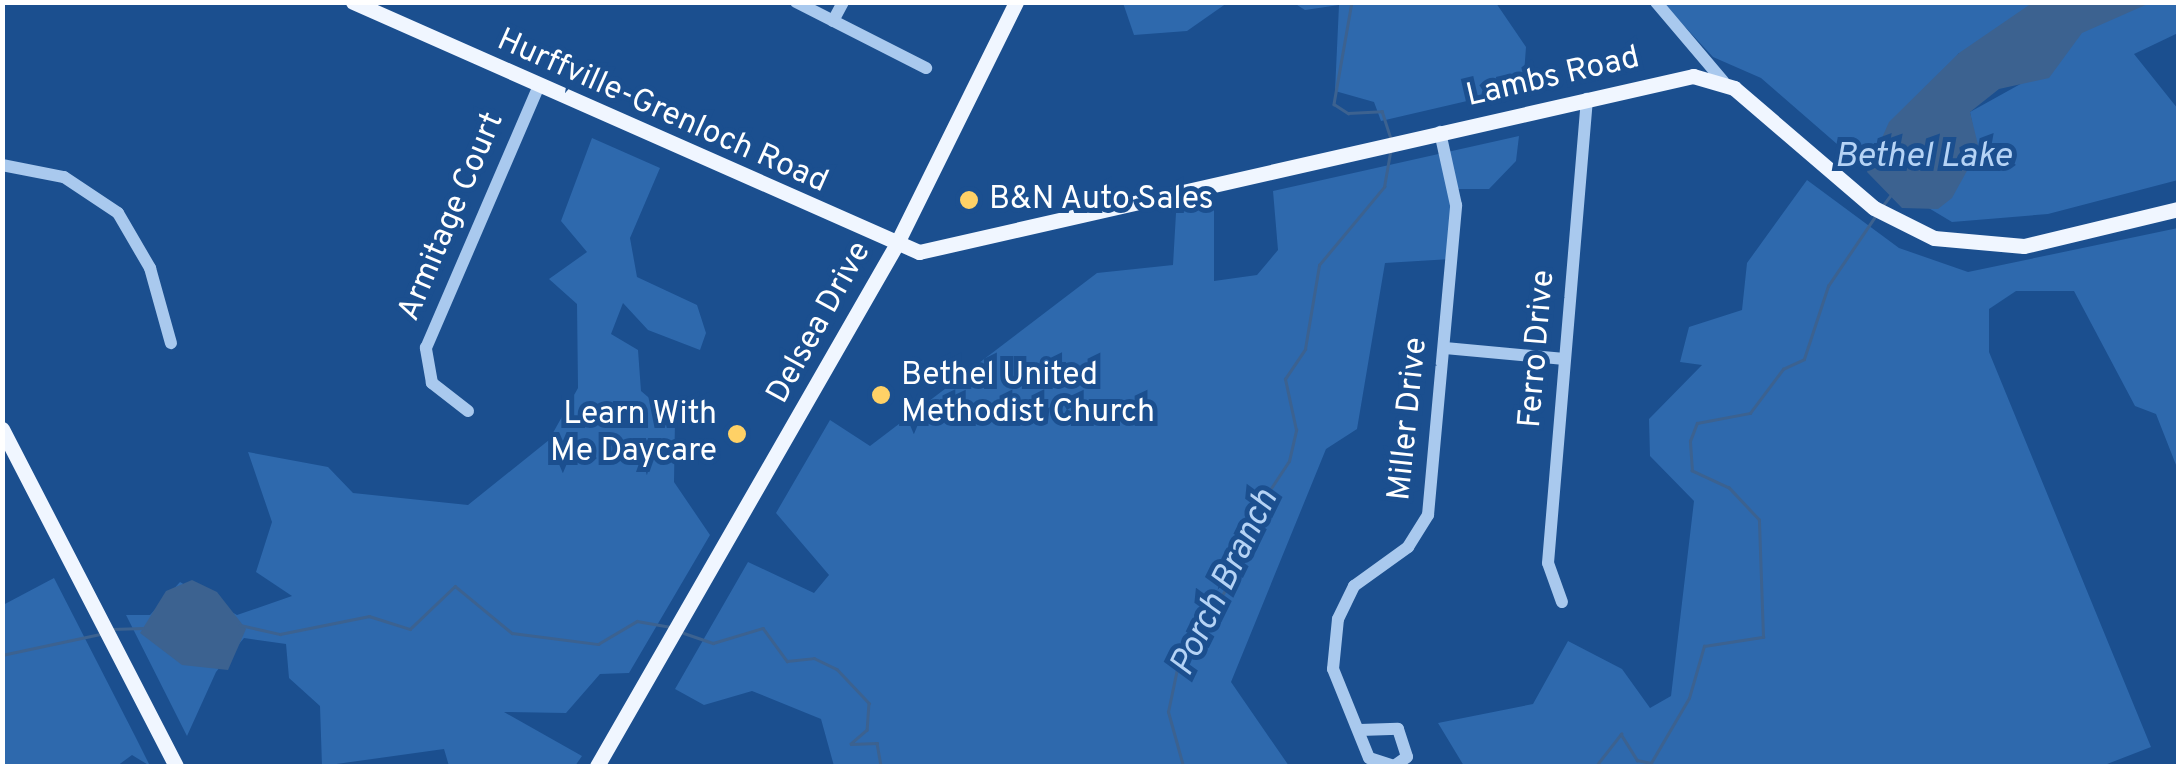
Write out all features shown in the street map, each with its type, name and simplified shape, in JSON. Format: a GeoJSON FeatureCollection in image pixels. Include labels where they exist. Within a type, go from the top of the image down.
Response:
{"type":"FeatureCollection","features":[{"type":"Feature","properties":{"kind":"main road","name":"Hurffville-Grenloch Road"},"geometry":{"type":"LineString","coordinates":[[353,2],[894,247]]}},
{"type":"Feature","properties":{"kind":"main road","name":"Delsea Drive"},"geometry":{"type":"LineString","coordinates":[[597,766],[894,247],[1016,2]]}},
{"type":"Feature","properties":{"kind":"main road","name":"Lambs Road"},"geometry":{"type":"LineString","coordinates":[[894,247],[919,252],[1677,78],[1723,81]]}},
{"type":"Feature","properties":{"kind":"main road"},"geometry":{"type":"LineString","coordinates":[[1723,81],[1779,119],[1874,208],[1934,238],[2024,246],[2178,208]]}},
{"type":"Feature","properties":{"kind":"main road"},"geometry":{"type":"LineString","coordinates":[[2,430],[176,766]]}},
{"type":"Feature","properties":{"kind":"street"},"geometry":{"type":"LineString","coordinates":[[796,2],[926,68]]}},
{"type":"Feature","properties":{"kind":"street"},"geometry":{"type":"LineString","coordinates":[[834,21],[843,2]]}},
{"type":"Feature","properties":{"kind":"street"},"geometry":{"type":"LineString","coordinates":[[1656,2],[1723,81]]}},
{"type":"Feature","properties":{"kind":"street","name":"Armitage Court"},"geometry":{"type":"LineString","coordinates":[[468,412],[432,383],[426,348],[539,86]]}},
{"type":"Feature","properties":{"kind":"street","name":"Ferro Drive"},"geometry":{"type":"LineString","coordinates":[[1562,602],[1548,563],[1587,98]]}},
{"type":"Feature","properties":{"kind":"street","name":"Miller Drive"},"geometry":{"type":"LineString","coordinates":[[1360,730],[1333,670],[1338,619],[1354,586],[1423,528],[1445,348],[1456,205],[1440,132]]}},
{"type":"Feature","properties":{"kind":"street"},"geometry":{"type":"LineString","coordinates":[[2,166],[64,177],[118,212],[150,268],[171,344]]}},
{"type":"Feature","properties":{"kind":"street"},"geometry":{"type":"LineString","coordinates":[[1445,348],[1564,358]]}},
{"type":"Feature","properties":{"kind":"shaded area"},"geometry":{"type":"Polygon","coordinates":[[[1123,2],[1227,3],[1187,31],[1134,35],[1123,2]]]}},
{"type":"Feature","properties":{"kind":"shaded area"},"geometry":{"type":"Polygon","coordinates":[[[1294,3],[1496,3],[1526,47],[1523,88],[1381,121],[1374,102],[1335,91],[1339,5],[1305,10],[1294,3]]]}},
{"type":"Feature","properties":{"kind":"shaded area"},"geometry":{"type":"Polygon","coordinates":[[[1663,3],[2178,3],[2178,33],[2134,54],[2178,109],[2178,180],[2048,214],[1952,222],[1922,204],[1978,153],[1970,112],[2060,62],[1959,53],[1868,171],[1761,78],[1713,57],[1663,3]]]}},
{"type":"Feature","properties":{"kind":"shaded area"},"geometry":{"type":"Polygon","coordinates":[[[1519,136],[1516,161],[1489,189],[1454,189],[1451,259],[1385,263],[1357,429],[1326,449],[1231,682],[1289,766],[834,766],[821,719],[752,691],[704,705],[675,689],[748,562],[814,593],[829,575],[776,513],[830,420],[870,446],[1097,273],[1173,265],[1176,213],[1214,205],[1214,281],[1257,275],[1278,250],[1273,191],[1519,136]]]}},
{"type":"Feature","properties":{"kind":"shaded area"},"geometry":{"type":"Polygon","coordinates":[[[592,138],[660,168],[630,238],[637,277],[697,305],[706,333],[700,350],[648,330],[623,303],[611,334],[638,350],[641,391],[675,420],[674,482],[710,535],[629,673],[600,674],[566,713],[504,712],[582,756],[575,766],[449,766],[444,749],[322,766],[320,706],[289,678],[286,644],[244,638],[216,672],[187,736],[126,615],[150,615],[180,582],[237,615],[292,596],[256,572],[272,522],[248,452],[328,467],[353,493],[468,505],[549,440],[578,388],[577,304],[549,279],[587,252],[561,221],[592,138]]]}},
{"type":"Feature","properties":{"kind":"shaded area"},"geometry":{"type":"Polygon","coordinates":[[[1807,180],[1899,248],[1968,272],[2178,228],[2178,470],[2156,414],[2135,406],[2074,291],[2016,291],[1989,309],[1989,352],[2151,747],[2102,766],[1464,766],[1438,723],[1533,704],[1568,641],[1622,669],[1650,708],[1671,696],[1694,501],[1650,456],[1649,419],[1702,365],[1680,362],[1689,327],[1742,310],[1747,263],[1807,180]]]}},
{"type":"Feature","properties":{"kind":"shaded area"},"geometry":{"type":"Polygon","coordinates":[[[54,578],[150,766],[132,755],[117,766],[3,765],[3,605],[54,578]]]}},
{"type":"Feature","properties":{"kind":"water","name":"Bethel Lake"},"geometry":{"type":"Polygon","coordinates":[[[2032,3],[2150,3],[2082,33],[2049,78],[1999,89],[1970,112],[1979,149],[1952,198],[1938,209],[1902,208],[1867,172],[1889,122],[1959,53],[2032,3]]]}},
{"type":"Feature","properties":{"kind":"water"},"geometry":{"type":"Polygon","coordinates":[[[192,580],[217,592],[246,629],[228,670],[182,665],[140,633],[166,591],[192,580]]]}},
{"type":"Feature","properties":{"kind":"waterway","name":"Porch Branch"},"geometry":{"type":"LineString","coordinates":[[1352,2],[1334,104],[1348,113],[1382,111],[1391,139]]}},
{"type":"Feature","properties":{"kind":"waterway","name":"Porch Branch"},"geometry":{"type":"LineString","coordinates":[[1183,766],[1168,712],[1177,669],[1249,551],[1258,508],[1289,461],[1296,430],[1285,379],[1305,349],[1319,265],[1384,187],[1390,152]]}},
{"type":"Feature","properties":{"kind":"waterway"},"geometry":{"type":"LineString","coordinates":[[1884,204],[1890,196]]}},
{"type":"Feature","properties":{"kind":"waterway"},"geometry":{"type":"LineString","coordinates":[[1596,766],[1621,734],[1637,760],[1651,763],[1689,698],[1704,646],[1763,637],[1759,520],[1729,488],[1692,471],[1690,441],[1697,423],[1750,413],[1783,369],[1804,359],[1828,286],[1874,218]]}},
{"type":"Feature","properties":{"kind":"waterway"},"geometry":{"type":"LineString","coordinates":[[240,625],[280,634],[369,616],[410,629],[455,586],[512,633],[598,644],[637,621],[670,627]]}},
{"type":"Feature","properties":{"kind":"waterway"},"geometry":{"type":"LineString","coordinates":[[112,629],[143,628]]}},
{"type":"Feature","properties":{"kind":"waterway"},"geometry":{"type":"LineString","coordinates":[[681,632],[713,643],[763,628],[787,661],[814,658],[837,669],[869,703],[867,730],[851,744],[877,743],[881,766]]}},
{"type":"Feature","properties":{"kind":"waterway"},"geometry":{"type":"LineString","coordinates":[[2,655],[100,634]]}},
{"type":"Feature","properties":{"kind":"place","name":"B&N Auto Sales"},"geometry":{"type":"Point","coordinates":[969,200]}},
{"type":"Feature","properties":{"kind":"place","name":"Bethel United Methodist Church"},"geometry":{"type":"Point","coordinates":[881,395]}},
{"type":"Feature","properties":{"kind":"place","name":"Learn With Me Daycare"},"geometry":{"type":"Point","coordinates":[737,434]}}]}
